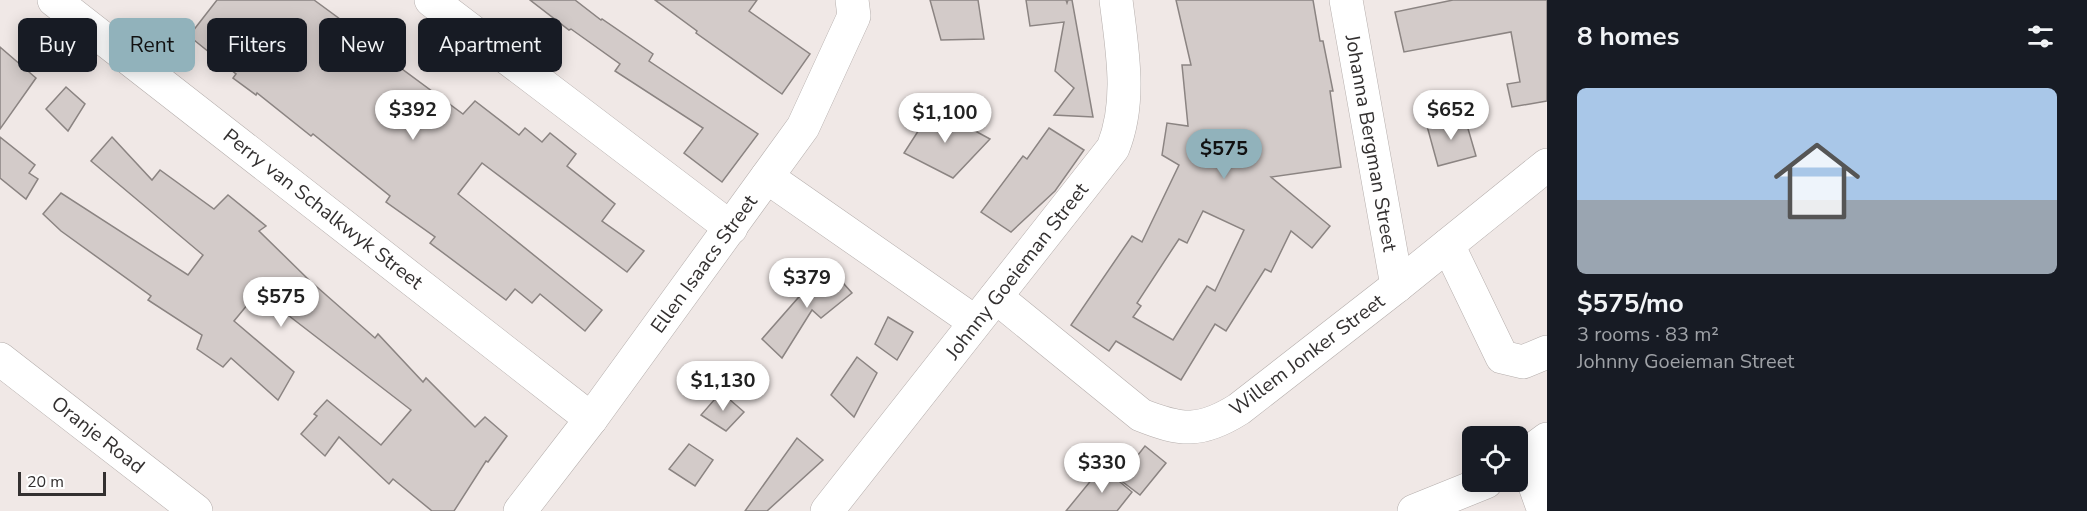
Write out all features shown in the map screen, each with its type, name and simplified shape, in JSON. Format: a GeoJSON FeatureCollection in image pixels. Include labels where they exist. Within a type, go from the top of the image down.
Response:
{"type":"FeatureCollection","features":[{"type":"Feature","properties":{"kind":"street","name":"Perry van Schalkwyk Street"},"geometry":{"type":"LineString","coordinates":[[54,0],[591,419]]}},
{"type":"Feature","properties":{"kind":"street"},"geometry":{"type":"LineString","coordinates":[[430,0],[731,228]]}},
{"type":"Feature","properties":{"kind":"street","name":"Johnny Goeieman Street"},"geometry":{"type":"LineString","coordinates":[[827,511],[1113,148],[1122,123],[1124,94],[1123,57],[1116,0]]}},
{"type":"Feature","properties":{"kind":"street","name":"Johanna Bergman Street"},"geometry":{"type":"LineString","coordinates":[[1346,0],[1397,286]]}},
{"type":"Feature","properties":{"kind":"street","name":"Ellen Isaacs Street"},"geometry":{"type":"LineString","coordinates":[[520,511],[591,419],[802,127],[846,5]]}},
{"type":"Feature","properties":{"kind":"street","name":"Willem Jonker Street"},"geometry":{"type":"LineString","coordinates":[[996,297],[1141,415],[1163,424],[1184,428],[1205,427],[1239,409],[1547,165]]}},
{"type":"Feature","properties":{"kind":"street"},"geometry":{"type":"LineString","coordinates":[[767,177],[975,322]]}},
{"type":"Feature","properties":{"kind":"street"},"geometry":{"type":"LineString","coordinates":[[1448,245],[1502,357],[1523,362],[1547,352]]}},
{"type":"Feature","properties":{"kind":"street","name":"Oranje Road"},"geometry":{"type":"LineString","coordinates":[[0,359],[196,511]]}},
{"type":"Feature","properties":{"kind":"street"},"geometry":{"type":"LineString","coordinates":[[1532,451],[1535,486],[1544,511]]}},
{"type":"Feature","properties":{"kind":"street"},"geometry":{"type":"LineString","coordinates":[[1414,511],[1462,492]]}},
{"type":"Feature","properties":{"kind":"building"},"geometry":{"type":"Polygon","coordinates":[[[217,0],[314,0],[339,18],[319,18],[319,72],[406,72],[463,114],[475,101],[519,135],[525,128],[542,142],[550,133],[576,154],[567,166],[615,204],[602,221],[644,251],[627,272],[482,163],[458,194],[602,310],[585,331],[540,294],[532,303],[515,289],[506,300],[430,243],[435,237],[386,202],[390,196],[313,134],[311,136],[257,93],[256,95],[233,78],[236,74],[234,72],[307,72],[307,18],[207,18],[207,51],[195,41],[195,28],[217,0]]]}},
{"type":"Feature","properties":{"kind":"building"},"geometry":{"type":"Polygon","coordinates":[[[530,0],[575,0],[653,54],[649,61],[758,134],[722,182],[684,153],[703,128],[615,71],[620,64],[562,25],[562,18],[553,18],[530,0]]]}},
{"type":"Feature","properties":{"kind":"building"},"geometry":{"type":"Polygon","coordinates":[[[655,0],[757,0],[749,11],[810,54],[782,94],[696,33],[697,31],[655,0]]]}},
{"type":"Feature","properties":{"kind":"building"},"geometry":{"type":"Polygon","coordinates":[[[930,0],[978,0],[984,39],[941,40],[930,0]]]}},
{"type":"Feature","properties":{"kind":"building"},"geometry":{"type":"Polygon","coordinates":[[[1026,0],[1066,0],[1067,3],[1068,0],[1072,0],[1093,117],[1054,115],[1074,88],[1055,71],[1064,22],[1030,26],[1026,0]]]}},
{"type":"Feature","properties":{"kind":"building"},"geometry":{"type":"Polygon","coordinates":[[[1176,0],[1313,0],[1320,41],[1323,41],[1333,91],[1330,91],[1341,167],[1271,177],[1330,226],[1312,248],[1291,231],[1271,272],[1265,269],[1226,331],[1215,324],[1181,380],[1116,341],[1109,351],[1071,325],[1132,236],[1142,242],[1179,165],[1162,155],[1167,123],[1188,126],[1182,65],[1191,65],[1176,0]],[[1203,211],[1187,243],[1179,239],[1137,303],[1141,306],[1133,317],[1173,340],[1207,286],[1215,291],[1244,230],[1203,211]]]}},
{"type":"Feature","properties":{"kind":"building"},"geometry":{"type":"Polygon","coordinates":[[[1453,0],[1547,0],[1547,101],[1512,107],[1507,84],[1520,82],[1511,32],[1404,52],[1395,12],[1453,0]]]}},
{"type":"Feature","properties":{"kind":"building"},"geometry":{"type":"Polygon","coordinates":[[[0,47],[18,62],[18,72],[29,72],[36,78],[0,129],[0,47]]]}},
{"type":"Feature","properties":{"kind":"building"},"geometry":{"type":"Polygon","coordinates":[[[66,87],[85,104],[68,131],[46,109],[66,87]]]}},
{"type":"Feature","properties":{"kind":"building"},"geometry":{"type":"Polygon","coordinates":[[[933,108],[990,139],[953,178],[904,153],[933,108]]]}},
{"type":"Feature","properties":{"kind":"building"},"geometry":{"type":"Polygon","coordinates":[[[1464,115],[1476,156],[1438,166],[1427,126],[1464,115]]]}},
{"type":"Feature","properties":{"kind":"building"},"geometry":{"type":"Polygon","coordinates":[[[1049,128],[1084,150],[1055,191],[1011,232],[981,212],[1023,156],[1027,159],[1049,128]]]}},
{"type":"Feature","properties":{"kind":"building"},"geometry":{"type":"Polygon","coordinates":[[[0,137],[35,165],[29,173],[38,179],[26,199],[0,178],[0,137]]]}},
{"type":"Feature","properties":{"kind":"building"},"geometry":{"type":"Polygon","coordinates":[[[112,137],[152,180],[160,170],[214,209],[228,195],[266,226],[259,231],[309,280],[375,338],[378,334],[423,382],[426,378],[475,427],[485,417],[507,436],[488,462],[486,461],[454,511],[432,511],[393,479],[389,484],[339,437],[325,456],[301,434],[317,416],[314,414],[327,400],[381,445],[411,410],[258,292],[234,321],[294,372],[278,400],[231,358],[223,367],[197,349],[202,335],[148,300],[151,296],[61,231],[43,214],[61,193],[188,275],[203,255],[91,161],[112,137]]]}},
{"type":"Feature","properties":{"kind":"building"},"geometry":{"type":"Polygon","coordinates":[[[827,265],[852,293],[821,318],[812,310],[782,358],[762,339],[827,265]]]}},
{"type":"Feature","properties":{"kind":"building"},"geometry":{"type":"Polygon","coordinates":[[[888,317],[913,332],[897,360],[875,344],[888,317]]]}},
{"type":"Feature","properties":{"kind":"building"},"geometry":{"type":"Polygon","coordinates":[[[857,357],[877,373],[854,417],[831,395],[857,357]]]}},
{"type":"Feature","properties":{"kind":"building"},"geometry":{"type":"Polygon","coordinates":[[[721,392],[744,412],[726,431],[701,415],[721,392]]]}},
{"type":"Feature","properties":{"kind":"building"},"geometry":{"type":"Polygon","coordinates":[[[797,438],[823,460],[767,511],[745,511],[797,438]]]}},
{"type":"Feature","properties":{"kind":"building"},"geometry":{"type":"Polygon","coordinates":[[[689,444],[713,460],[695,486],[669,469],[689,444]]]}},
{"type":"Feature","properties":{"kind":"building"},"geometry":{"type":"Polygon","coordinates":[[[1145,446],[1166,463],[1140,495],[1119,479],[1145,446]]]}},
{"type":"Feature","properties":{"kind":"building"},"geometry":{"type":"Polygon","coordinates":[[[1102,467],[1132,492],[1117,511],[1066,511],[1102,467]]]}}]}
